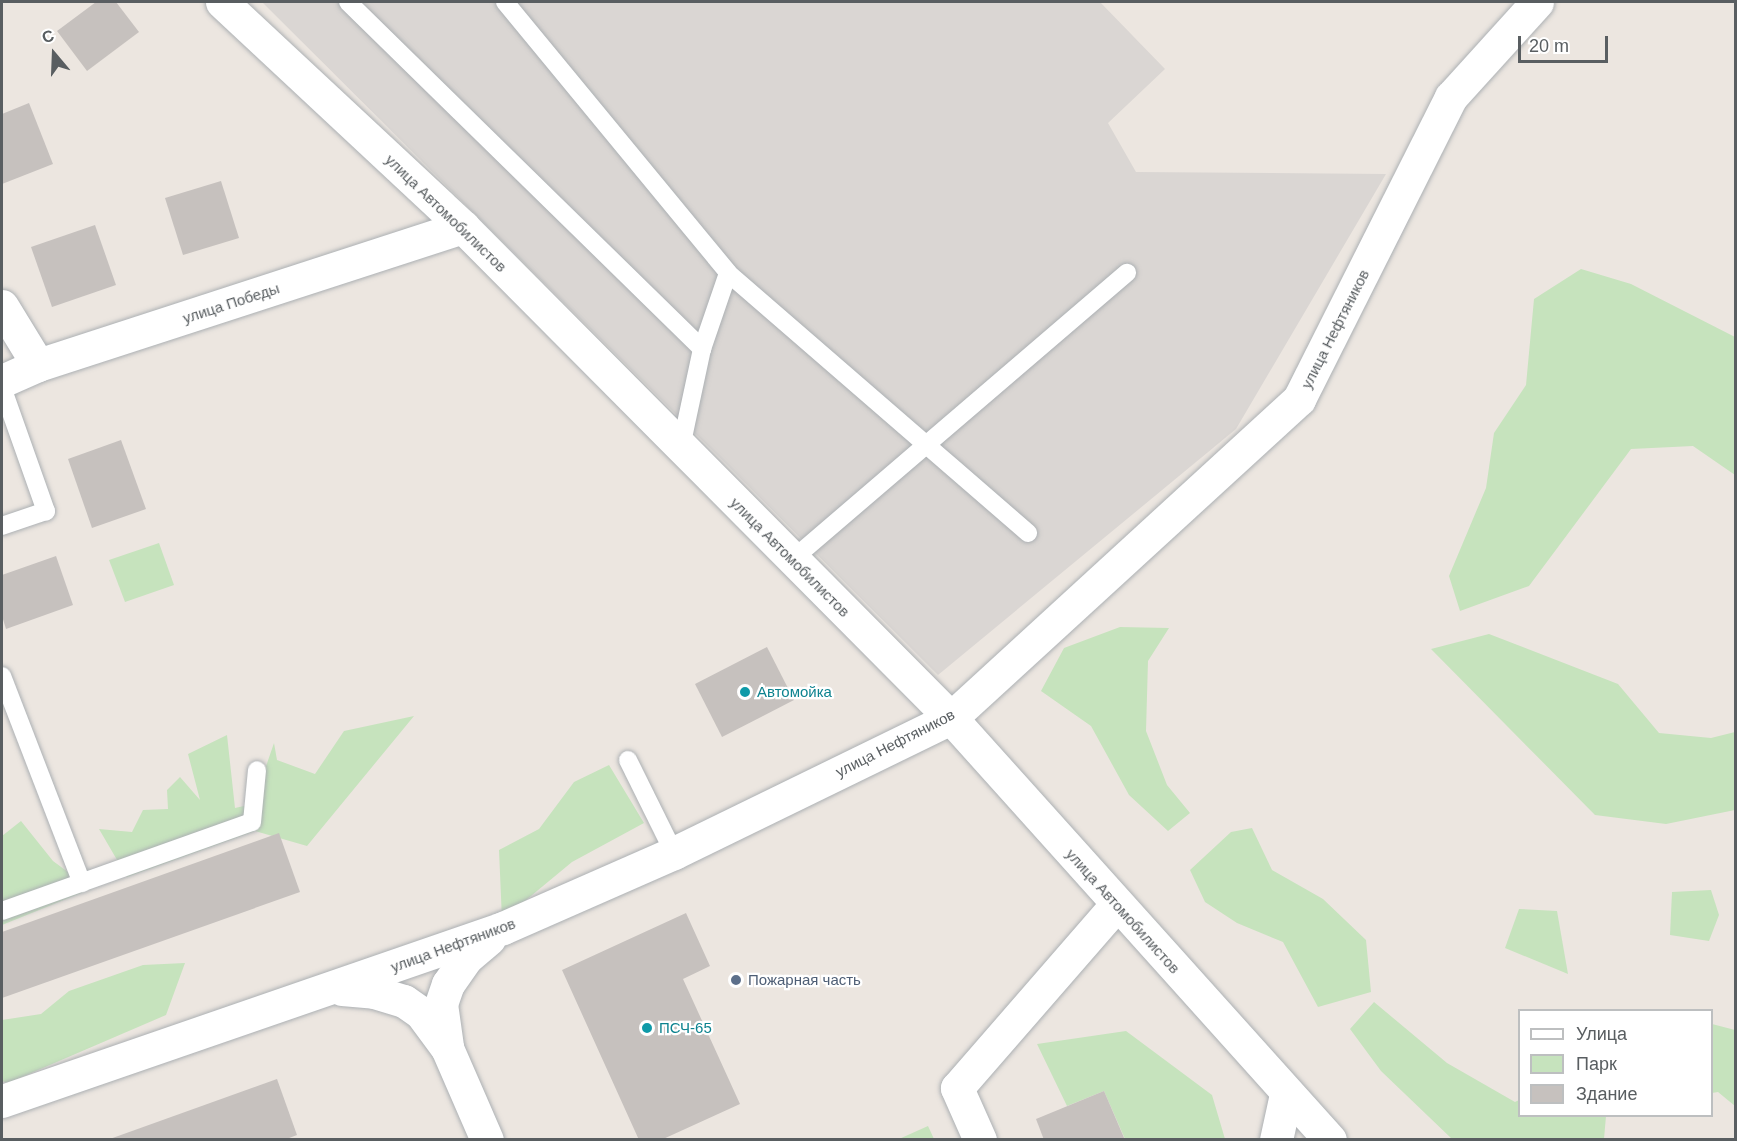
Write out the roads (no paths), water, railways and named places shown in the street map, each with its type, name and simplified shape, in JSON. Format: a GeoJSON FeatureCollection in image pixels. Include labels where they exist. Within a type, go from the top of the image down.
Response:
{"type":"FeatureCollection","features":[{"type":"Feature","properties":{"kind":"street","name":"улица Автомобилистов"},"geometry":{"type":"LineString","coordinates":[[222,2],[463,227],[951,718],[1286,1094],[1330,1140]]}},
{"type":"Feature","properties":{"kind":"street","name":"улица Нефтяников"},"geometry":{"type":"LineString","coordinates":[[2,1101],[334,989],[503,928],[674,854],[951,718],[1299,399],[1452,97],[1537,2]]}},
{"type":"Feature","properties":{"kind":"street","name":"улица Победы"},"geometry":{"type":"LineString","coordinates":[[2,381],[38,365],[463,227]]}},
{"type":"Feature","properties":{"kind":"street"},"geometry":{"type":"LineString","coordinates":[[2,306],[38,365]]}},
{"type":"Feature","properties":{"kind":"street"},"geometry":{"type":"LineString","coordinates":[[980,1140],[957,1088],[1117,904]]}},
{"type":"Feature","properties":{"kind":"street"},"geometry":{"type":"LineString","coordinates":[[447,1048],[441,1004],[448,984],[466,958],[503,928]]}},
{"type":"Feature","properties":{"kind":"street"},"geometry":{"type":"LineString","coordinates":[[334,989],[374,992],[404,1001],[421,1013],[447,1048],[487,1140]]}},
{"type":"Feature","properties":{"kind":"street"},"geometry":{"type":"LineString","coordinates":[[1276,1140],[1286,1094]]}},
{"type":"Feature","properties":{"kind":"lane"},"geometry":{"type":"LineString","coordinates":[[348,2],[702,349]]}},
{"type":"Feature","properties":{"kind":"lane"},"geometry":{"type":"LineString","coordinates":[[505,2],[728,273],[1028,533]]}},
{"type":"Feature","properties":{"kind":"lane"},"geometry":{"type":"LineString","coordinates":[[681,447],[702,349],[728,273]]}},
{"type":"Feature","properties":{"kind":"lane"},"geometry":{"type":"LineString","coordinates":[[793,559],[1127,273]]}},
{"type":"Feature","properties":{"kind":"lane"},"geometry":{"type":"LineString","coordinates":[[2,387],[46,511],[2,526]]}},
{"type":"Feature","properties":{"kind":"lane"},"geometry":{"type":"LineString","coordinates":[[2,676],[82,883]]}},
{"type":"Feature","properties":{"kind":"lane"},"geometry":{"type":"LineString","coordinates":[[628,760],[674,854]]}},
{"type":"Feature","properties":{"kind":"lane"},"geometry":{"type":"LineString","coordinates":[[2,912],[252,822],[257,771]]}},
{"type":"Feature","properties":{"kind":"place","name":"Автомойка"},"geometry":{"type":"Point","coordinates":[745,692]}},
{"type":"Feature","properties":{"kind":"place","name":"Пожарная часть"},"geometry":{"type":"Point","coordinates":[736,980]}},
{"type":"Feature","properties":{"kind":"place","name":"ПСЧ-65"},"geometry":{"type":"Point","coordinates":[647,1028]}}]}
